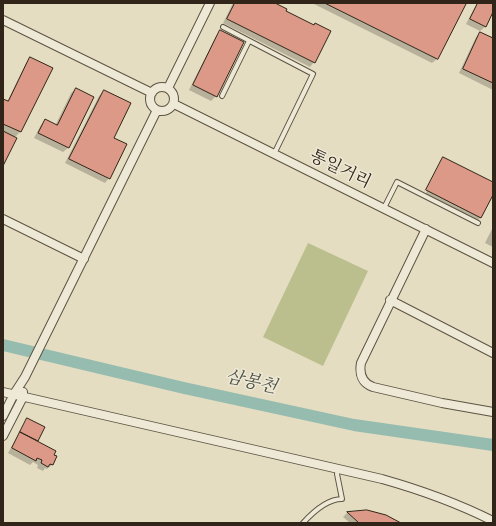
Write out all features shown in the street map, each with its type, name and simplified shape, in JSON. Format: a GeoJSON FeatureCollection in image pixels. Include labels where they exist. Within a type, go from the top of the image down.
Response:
{"type":"FeatureCollection","features":[{"type":"Feature","properties":{"kind":"street"},"geometry":{"type":"LineString","coordinates":[[168,88],[210,3]]}},
{"type":"Feature","properties":{"kind":"street"},"geometry":{"type":"LineString","coordinates":[[3,20],[152,93]]}},
{"type":"Feature","properties":{"kind":"street"},"geometry":{"type":"LineString","coordinates":[[159,88],[168,88],[174,95],[174,104],[167,111],[157,110],[150,103],[152,93],[159,88]]}},
{"type":"Feature","properties":{"kind":"street","name":"통일거리"},"geometry":{"type":"LineString","coordinates":[[174,104],[493,263]]}},
{"type":"Feature","properties":{"kind":"street"},"geometry":{"type":"LineString","coordinates":[[3,416],[48,332],[157,110]]}},
{"type":"Feature","properties":{"kind":"street"},"geometry":{"type":"LineString","coordinates":[[3,219],[84,259]]}},
{"type":"Feature","properties":{"kind":"street"},"geometry":{"type":"LineString","coordinates":[[426,229],[390,300],[361,363],[360,369],[364,381],[373,387],[442,403],[493,412]]}},
{"type":"Feature","properties":{"kind":"street"},"geometry":{"type":"LineString","coordinates":[[390,300],[493,353]]}},
{"type":"Feature","properties":{"kind":"street"},"geometry":{"type":"LineString","coordinates":[[3,436],[23,397],[25,377]]}},
{"type":"Feature","properties":{"kind":"street"},"geometry":{"type":"LineString","coordinates":[[3,392],[423,490],[460,504],[493,520]]}},
{"type":"Feature","properties":{"kind":"lane"},"geometry":{"type":"LineString","coordinates":[[223,27],[313,74],[274,154]]}},
{"type":"Feature","properties":{"kind":"lane"},"geometry":{"type":"LineString","coordinates":[[222,96],[249,41]]}},
{"type":"Feature","properties":{"kind":"lane"},"geometry":{"type":"LineString","coordinates":[[384,208],[398,182],[478,223]]}},
{"type":"Feature","properties":{"kind":"lane"},"geometry":{"type":"LineString","coordinates":[[303,523],[318,508],[336,499],[342,499],[337,474],[338,469]]}},
{"type":"Feature","properties":{"kind":"green space"},"geometry":{"type":"Polygon","coordinates":[[[308,243],[368,271],[323,366],[263,337],[308,243]]]}},
{"type":"Feature","properties":{"kind":"building"},"geometry":{"type":"Polygon","coordinates":[[[235,3],[275,3],[287,9],[286,11],[314,25],[315,23],[331,31],[315,63],[227,19],[235,3]]]}},
{"type":"Feature","properties":{"kind":"building"},"geometry":{"type":"Polygon","coordinates":[[[325,3],[465,3],[466,4],[438,59],[325,3]]]}},
{"type":"Feature","properties":{"kind":"building"},"geometry":{"type":"Polygon","coordinates":[[[478,3],[493,3],[493,12],[486,27],[470,19],[478,3]]]}},
{"type":"Feature","properties":{"kind":"building"},"geometry":{"type":"Polygon","coordinates":[[[220,30],[244,42],[217,97],[193,85],[220,30]]]}},
{"type":"Feature","properties":{"kind":"building"},"geometry":{"type":"Polygon","coordinates":[[[480,32],[493,38],[493,83],[463,69],[480,32]]]}},
{"type":"Feature","properties":{"kind":"building"},"geometry":{"type":"Polygon","coordinates":[[[30,57],[53,68],[21,132],[3,124],[3,99],[8,101],[30,57]]]}},
{"type":"Feature","properties":{"kind":"building"},"geometry":{"type":"Polygon","coordinates":[[[76,88],[94,97],[69,148],[38,133],[45,119],[57,125],[76,88]]]}},
{"type":"Feature","properties":{"kind":"building"},"geometry":{"type":"Polygon","coordinates":[[[104,90],[131,103],[114,138],[127,144],[110,179],[69,159],[104,90]]]}},
{"type":"Feature","properties":{"kind":"building"},"geometry":{"type":"Polygon","coordinates":[[[3,131],[17,138],[3,166],[3,131]]]}},
{"type":"Feature","properties":{"kind":"building"},"geometry":{"type":"Polygon","coordinates":[[[443,157],[493,182],[493,195],[481,218],[426,190],[443,157]]]}},
{"type":"Feature","properties":{"kind":"building"},"geometry":{"type":"Polygon","coordinates":[[[27,418],[45,427],[38,441],[20,432],[27,418]]]}},
{"type":"Feature","properties":{"kind":"building"},"geometry":{"type":"Polygon","coordinates":[[[20,432],[56,451],[54,455],[57,456],[53,465],[50,464],[48,467],[41,463],[42,460],[37,458],[36,461],[12,448],[20,432]]]}},
{"type":"Feature","properties":{"kind":"building"},"geometry":{"type":"Polygon","coordinates":[[[367,510],[386,515],[401,523],[359,523],[347,512],[367,510]]]}},
{"type":"Feature","properties":{"kind":"waterway","name":"삼봉천"},"geometry":{"type":"LineString","coordinates":[[3,345],[184,388],[354,425],[493,445]]}}]}
